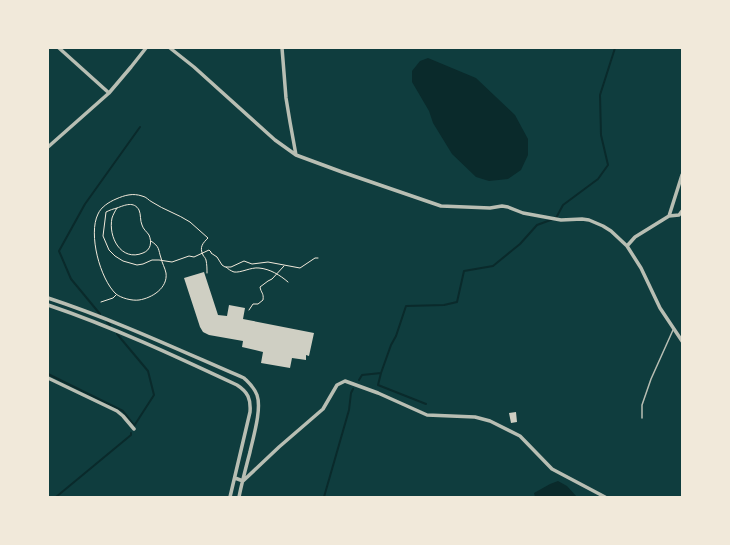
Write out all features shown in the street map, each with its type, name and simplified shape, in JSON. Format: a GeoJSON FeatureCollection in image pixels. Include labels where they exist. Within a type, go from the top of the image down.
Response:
{"type":"FeatureCollection","features":[{"type":"Feature","properties":{"kind":"street"},"geometry":{"type":"LineString","coordinates":[[59,48],[108,93]]}},
{"type":"Feature","properties":{"kind":"street"},"geometry":{"type":"LineString","coordinates":[[48,147],[108,93],[132,67],[146,48]]}},
{"type":"Feature","properties":{"kind":"street"},"geometry":{"type":"LineString","coordinates":[[170,48],[194,67],[275,140],[296,155],[441,206],[490,208],[502,206],[524,213],[561,220],[582,219],[594,222],[611,231],[627,246],[641,268],[660,308],[682,341]]}},
{"type":"Feature","properties":{"kind":"street"},"geometry":{"type":"LineString","coordinates":[[282,48],[286,98],[296,155]]}},
{"type":"Feature","properties":{"kind":"street"},"geometry":{"type":"LineString","coordinates":[[669,216],[682,175]]}},
{"type":"Feature","properties":{"kind":"street"},"geometry":{"type":"LineString","coordinates":[[627,246],[634,237],[669,216],[679,215],[682,211]]}},
{"type":"Feature","properties":{"kind":"street"},"geometry":{"type":"LineString","coordinates":[[48,298],[139,332],[244,378],[252,385],[257,394],[258,401],[256,427],[239,497]]}},
{"type":"Feature","properties":{"kind":"street"},"geometry":{"type":"LineString","coordinates":[[48,305],[128,335],[245,390],[251,405],[230,497]]}},
{"type":"Feature","properties":{"kind":"street"},"geometry":{"type":"LineString","coordinates":[[48,378],[117,411],[134,429]]}},
{"type":"Feature","properties":{"kind":"street"},"geometry":{"type":"LineString","coordinates":[[242,482],[279,447],[323,409],[338,385],[346,381],[378,393],[427,415],[476,417],[490,421],[520,436],[552,469],[604,497]]}},
{"type":"Feature","properties":{"kind":"street"},"geometry":{"type":"LineString","coordinates":[[235,478],[242,482]]}},
{"type":"Feature","properties":{"kind":"lane"},"geometry":{"type":"LineString","coordinates":[[642,418],[642,405],[651,379],[673,328]]}},
{"type":"Feature","properties":{"kind":"path"},"geometry":{"type":"LineString","coordinates":[[150,241],[159,248],[166,273],[166,279],[160,291],[148,298],[140,300],[134,300],[117,295],[108,282],[99,264],[96,253],[94,224],[98,213],[103,207],[111,201],[126,195],[137,194],[146,196],[152,202],[191,223],[208,238],[202,244],[201,249],[205,259],[207,273]]}},
{"type":"Feature","properties":{"kind":"path"},"geometry":{"type":"LineString","coordinates":[[118,208],[112,219],[112,238],[116,245],[122,251],[129,254],[138,255],[146,252],[150,247],[150,241],[148,234],[142,227],[139,211],[135,206],[130,204],[124,205],[106,212],[103,236],[109,250],[123,261],[132,264],[143,264],[152,260],[172,262],[189,256],[194,257],[209,250],[217,257],[222,265],[232,271],[236,272],[259,268],[277,274],[288,282]]}},
{"type":"Feature","properties":{"kind":"path"},"geometry":{"type":"LineString","coordinates":[[225,267],[231,267],[244,261],[252,264],[268,262],[300,268],[315,258],[318,258]]}},
{"type":"Feature","properties":{"kind":"path"},"geometry":{"type":"LineString","coordinates":[[249,310],[253,304],[258,304],[263,300],[264,294],[260,287],[272,279],[285,265]]}},
{"type":"Feature","properties":{"kind":"path"},"geometry":{"type":"LineString","coordinates":[[101,302],[117,295]]}},
{"type":"Feature","properties":{"kind":"water"},"geometry":{"type":"Polygon","coordinates":[[[428,58],[476,78],[515,115],[528,139],[528,155],[521,170],[508,179],[489,181],[476,177],[452,154],[433,123],[429,111],[412,82],[412,71],[420,61],[428,58]]]}},
{"type":"Feature","properties":{"kind":"water"},"geometry":{"type":"Polygon","coordinates":[[[558,481],[567,486],[577,497],[535,497],[534,493],[558,481]]]}},
{"type":"Feature","properties":{"kind":"building"},"geometry":{"type":"Polygon","coordinates":[[[204,272],[218,315],[227,316],[229,305],[245,308],[243,319],[314,333],[309,356],[306,355],[306,360],[292,358],[290,368],[261,363],[263,352],[242,347],[243,341],[209,335],[203,332],[184,278],[204,272]]]}},
{"type":"Feature","properties":{"kind":"building"},"geometry":{"type":"Polygon","coordinates":[[[516,412],[517,422],[511,423],[509,413],[516,412]]]}},
{"type":"Feature","properties":{"kind":"waterway"},"geometry":{"type":"LineString","coordinates":[[426,404],[378,385],[406,306],[444,305],[457,302],[464,271],[493,266],[520,244],[537,225],[556,218],[563,205],[598,179],[608,165],[601,135],[600,95],[615,48]]}},
{"type":"Feature","properties":{"kind":"waterway"},"geometry":{"type":"LineString","coordinates":[[100,314],[71,279],[59,251],[85,204],[140,127]]}},
{"type":"Feature","properties":{"kind":"waterway"},"geometry":{"type":"LineString","coordinates":[[107,322],[110,325]]}},
{"type":"Feature","properties":{"kind":"waterway"},"geometry":{"type":"LineString","coordinates":[[117,334],[148,371],[154,395],[134,426]]}},
{"type":"Feature","properties":{"kind":"waterway"},"geometry":{"type":"LineString","coordinates":[[359,380],[362,375],[381,373]]}},
{"type":"Feature","properties":{"kind":"waterway"},"geometry":{"type":"LineString","coordinates":[[48,374],[123,411],[134,425]]}},
{"type":"Feature","properties":{"kind":"waterway"},"geometry":{"type":"LineString","coordinates":[[324,497],[349,410],[351,393],[353,389]]}},
{"type":"Feature","properties":{"kind":"waterway"},"geometry":{"type":"LineString","coordinates":[[56,497],[131,435],[131,433]]}}]}
